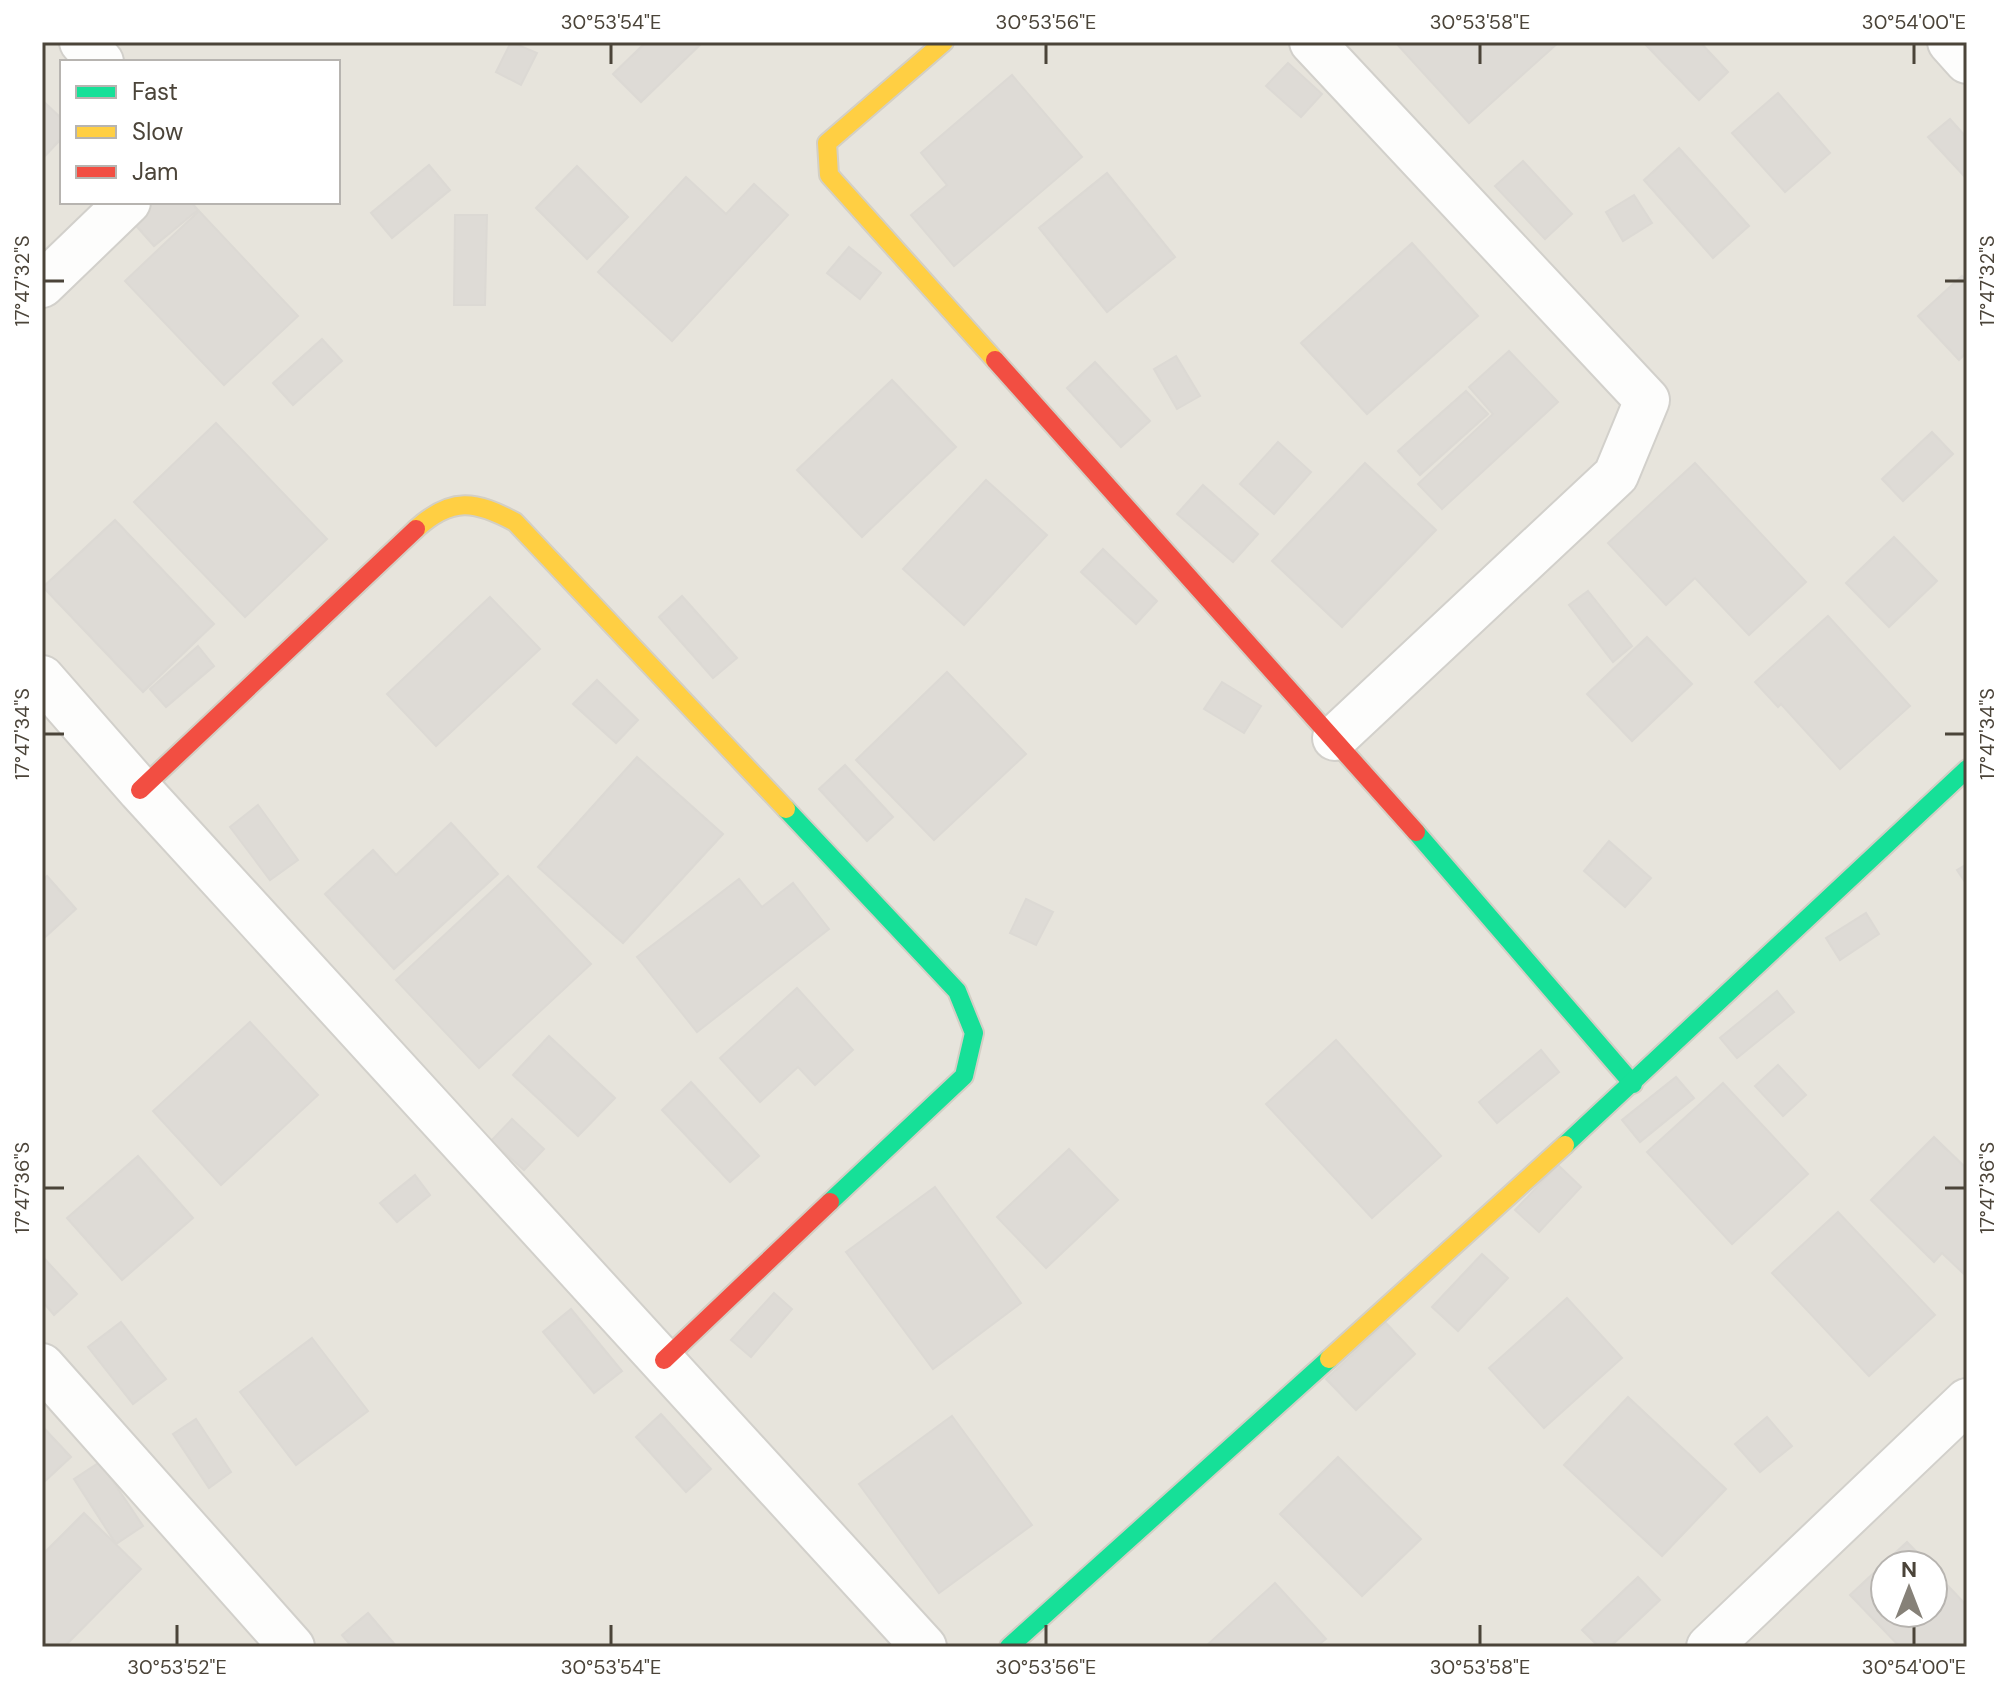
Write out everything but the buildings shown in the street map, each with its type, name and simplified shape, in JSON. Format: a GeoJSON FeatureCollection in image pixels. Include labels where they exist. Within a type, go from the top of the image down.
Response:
{"type":"FeatureCollection","features":[{"type":"Feature","properties":{"kind":"street"},"geometry":{"type":"LineString","coordinates":[[82,42],[99,60]]}},
{"type":"Feature","properties":{"kind":"street"},"geometry":{"type":"LineString","coordinates":[[944,42],[827,143],[829,175],[1335,738],[1633,1084]]}},
{"type":"Feature","properties":{"kind":"street"},"geometry":{"type":"LineString","coordinates":[[1312,42],[1647,400],[1616,475],[1335,738]]}},
{"type":"Feature","properties":{"kind":"street"},"geometry":{"type":"LineString","coordinates":[[1950,42],[1967,61]]}},
{"type":"Feature","properties":{"kind":"street"},"geometry":{"type":"LineString","coordinates":[[42,285],[126,204]]}},
{"type":"Feature","properties":{"kind":"street"},"geometry":{"type":"LineString","coordinates":[[140,790],[422,524],[455,503],[480,503],[515,522],[957,991],[971,1014],[976,1043],[964,1076],[664,1360]]}},
{"type":"Feature","properties":{"kind":"street"},"geometry":{"type":"LineString","coordinates":[[42,678],[140,790],[924,1647]]}},
{"type":"Feature","properties":{"kind":"street"},"geometry":{"type":"LineString","coordinates":[[1009,1647],[1633,1084],[1967,769]]}},
{"type":"Feature","properties":{"kind":"street"},"geometry":{"type":"LineString","coordinates":[[42,1366],[292,1647]]}},
{"type":"Feature","properties":{"kind":"street"},"geometry":{"type":"LineString","coordinates":[[1709,1647],[1967,1401]]}},
{"type":"Feature","properties":{"kind":"shaded area"},"geometry":{"type":"Polygon","coordinates":[[[42,42],[1967,42],[1967,1647],[42,1647],[42,42]]]}},
{"type":"Feature","properties":{"kind":"traffic: fast"},"geometry":{"type":"LineString","coordinates":[[1565,1145],[1967,769]]}},
{"type":"Feature","properties":{"kind":"traffic: fast"},"geometry":{"type":"LineString","coordinates":[[786,809],[957,991],[974,1033],[964,1076],[830,1202]]}},
{"type":"Feature","properties":{"kind":"traffic: fast"},"geometry":{"type":"LineString","coordinates":[[1416,832],[1633,1084]]}},
{"type":"Feature","properties":{"kind":"traffic: fast"},"geometry":{"type":"LineString","coordinates":[[1009,1647],[1329,1359]]}},
{"type":"Feature","properties":{"kind":"traffic: slow"},"geometry":{"type":"LineString","coordinates":[[944,42],[827,143],[829,175],[995,360]]}},
{"type":"Feature","properties":{"kind":"traffic: slow"},"geometry":{"type":"LineString","coordinates":[[416,529],[441,511],[464,505],[476,506],[515,522],[786,809]]}},
{"type":"Feature","properties":{"kind":"traffic: slow"},"geometry":{"type":"LineString","coordinates":[[1329,1359],[1565,1145]]}},
{"type":"Feature","properties":{"kind":"traffic: jam"},"geometry":{"type":"LineString","coordinates":[[995,360],[1416,832]]}},
{"type":"Feature","properties":{"kind":"traffic: jam"},"geometry":{"type":"LineString","coordinates":[[140,790],[416,529]]}},
{"type":"Feature","properties":{"kind":"traffic: jam"},"geometry":{"type":"LineString","coordinates":[[664,1360],[830,1202]]}}]}
